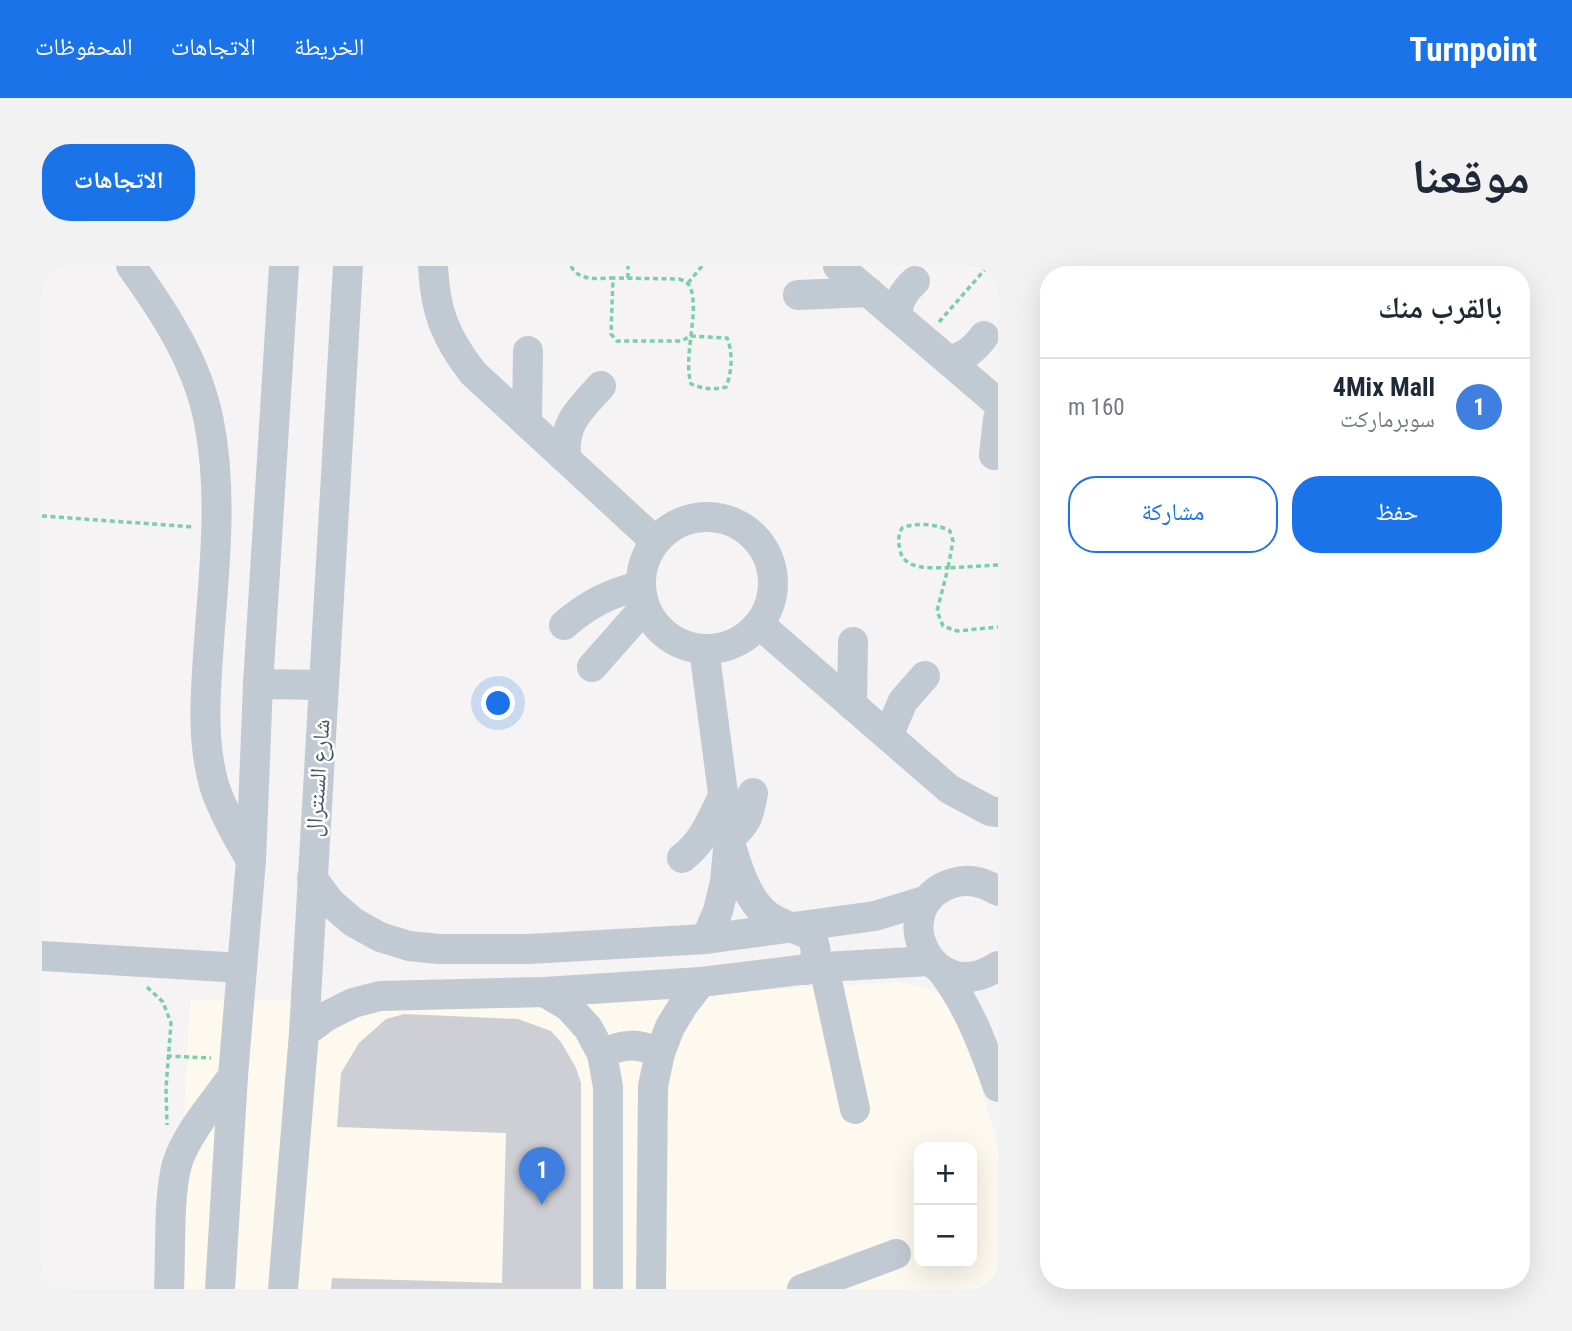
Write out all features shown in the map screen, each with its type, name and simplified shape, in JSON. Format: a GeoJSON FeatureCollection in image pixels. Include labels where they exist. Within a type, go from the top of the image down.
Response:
{"type":"FeatureCollection","features":[{"type":"Feature","properties":{"kind":"street"},"geometry":{"type":"LineString","coordinates":[[131,266],[165,314],[191,365],[209,421],[216,476],[216,528],[205,706],[207,747],[215,787],[251,860]]}},
{"type":"Feature","properties":{"kind":"street"},"geometry":{"type":"LineString","coordinates":[[220,1289],[251,860],[258,684],[284,266]]}},
{"type":"Feature","properties":{"kind":"street","name":"شارع السنترال"},"geometry":{"type":"LineString","coordinates":[[283,1289],[303,1032],[348,266]]}},
{"type":"Feature","properties":{"kind":"street"},"geometry":{"type":"LineString","coordinates":[[433,266],[435,295],[442,323],[455,350],[473,373],[655,541]]}},
{"type":"Feature","properties":{"kind":"street"},"geometry":{"type":"LineString","coordinates":[[838,266],[998,403]]}},
{"type":"Feature","properties":{"kind":"street"},"geometry":{"type":"LineString","coordinates":[[896,316],[905,290],[915,281]]}},
{"type":"Feature","properties":{"kind":"street"},"geometry":{"type":"LineString","coordinates":[[799,295],[869,292]]}},
{"type":"Feature","properties":{"kind":"street"},"geometry":{"type":"LineString","coordinates":[[949,361],[963,357],[975,348],[984,336]]}},
{"type":"Feature","properties":{"kind":"street"},"geometry":{"type":"LineString","coordinates":[[527,421],[528,351]]}},
{"type":"Feature","properties":{"kind":"street"},"geometry":{"type":"LineString","coordinates":[[566,457],[565,441],[569,424],[601,386]]}},
{"type":"Feature","properties":{"kind":"street"},"geometry":{"type":"LineString","coordinates":[[994,455],[998,419]]}},
{"type":"Feature","properties":{"kind":"street"},"geometry":{"type":"LineString","coordinates":[[711,517],[731,521],[749,531],[763,547],[771,566],[774,586],[769,606],[759,624],[734,643],[719,648],[685,646],[669,638],[647,606],[644,562],[655,541],[671,527],[690,519],[711,517]]}},
{"type":"Feature","properties":{"kind":"street"},"geometry":{"type":"LineString","coordinates":[[564,625],[599,598],[647,606]]}},
{"type":"Feature","properties":{"kind":"street"},"geometry":{"type":"LineString","coordinates":[[598,671],[647,606]]}},
{"type":"Feature","properties":{"kind":"street"},"geometry":{"type":"LineString","coordinates":[[759,624],[949,789],[990,811],[998,812]]}},
{"type":"Feature","properties":{"kind":"street"},"geometry":{"type":"LineString","coordinates":[[852,705],[853,642]]}},
{"type":"Feature","properties":{"kind":"street"},"geometry":{"type":"LineString","coordinates":[[704,649],[738,793],[729,839],[725,882],[718,911],[706,939]]}},
{"type":"Feature","properties":{"kind":"street"},"geometry":{"type":"LineString","coordinates":[[888,736],[903,701],[925,676]]}},
{"type":"Feature","properties":{"kind":"street"},"geometry":{"type":"LineString","coordinates":[[258,684],[323,685]]}},
{"type":"Feature","properties":{"kind":"street"},"geometry":{"type":"LineString","coordinates":[[682,858],[694,850],[738,793]]}},
{"type":"Feature","properties":{"kind":"street"},"geometry":{"type":"LineString","coordinates":[[729,839],[743,880],[766,914],[811,936],[817,949],[815,969],[855,1109]]}},
{"type":"Feature","properties":{"kind":"street"},"geometry":{"type":"LineString","coordinates":[[312,877],[330,902],[353,922],[371,932],[409,946],[439,949],[542,948],[706,939],[875,916],[927,900],[943,886],[963,880],[993,886]]}},
{"type":"Feature","properties":{"kind":"street"},"geometry":{"type":"LineString","coordinates":[[927,900],[918,920],[919,942],[960,994],[974,1020],[998,1087]]}},
{"type":"Feature","properties":{"kind":"street"},"geometry":{"type":"LineString","coordinates":[[439,949],[431,959],[428,972],[431,984],[439,994]]}},
{"type":"Feature","properties":{"kind":"street"},"geometry":{"type":"LineString","coordinates":[[42,956],[242,968]]}},
{"type":"Feature","properties":{"kind":"street"},"geometry":{"type":"LineString","coordinates":[[303,1032],[353,1003],[380,996],[544,992],[701,982],[815,969],[936,966],[957,977],[973,977],[988,973],[998,966]]}},
{"type":"Feature","properties":{"kind":"street"},"geometry":{"type":"LineString","coordinates":[[651,1289],[653,1086],[660,1053],[670,1027],[701,982]]}},
{"type":"Feature","properties":{"kind":"street"},"geometry":{"type":"LineString","coordinates":[[544,992],[568,1006],[588,1028],[602,1054],[608,1087],[608,1289]]}},
{"type":"Feature","properties":{"kind":"street"},"geometry":{"type":"LineString","coordinates":[[602,1054],[615,1047],[631,1044],[646,1046],[660,1053]]}},
{"type":"Feature","properties":{"kind":"street"},"geometry":{"type":"LineString","coordinates":[[169,1289],[173,1184],[178,1162],[191,1135],[234,1068]]}},
{"type":"Feature","properties":{"kind":"street"},"geometry":{"type":"LineString","coordinates":[[802,1289],[896,1254]]}},
{"type":"Feature","properties":{"kind":"path"},"geometry":{"type":"LineString","coordinates":[[571,266],[574,273],[581,277],[679,279],[688,283],[692,291],[690,336],[689,376],[691,384],[700,388],[726,387],[730,378],[730,345],[727,338],[690,336],[682,341],[617,341],[611,334],[613,278]]}},
{"type":"Feature","properties":{"kind":"path"},"geometry":{"type":"LineString","coordinates":[[628,266],[628,278]]}},
{"type":"Feature","properties":{"kind":"path"},"geometry":{"type":"LineString","coordinates":[[688,283],[702,266]]}},
{"type":"Feature","properties":{"kind":"path"},"geometry":{"type":"LineString","coordinates":[[923,340],[988,266]]}},
{"type":"Feature","properties":{"kind":"path"},"geometry":{"type":"LineString","coordinates":[[42,516],[216,528]]}},
{"type":"Feature","properties":{"kind":"path"},"geometry":{"type":"LineString","coordinates":[[998,565],[948,568],[909,564],[902,558],[898,538],[902,528],[910,524],[950,531],[953,541],[948,568],[937,611],[943,626],[957,631],[998,627]]}},
{"type":"Feature","properties":{"kind":"path"},"geometry":{"type":"LineString","coordinates":[[145,986],[163,1002],[171,1023],[167,1056],[167,1130]]}},
{"type":"Feature","properties":{"kind":"path"},"geometry":{"type":"LineString","coordinates":[[167,1056],[234,1068]]}},
{"type":"Feature","properties":{"kind":"shaded area"},"geometry":{"type":"Polygon","coordinates":[[[900,982],[937,991],[961,1014],[998,1147],[998,1289],[175,1289],[190,1000],[550,1003],[900,982]]]}},
{"type":"Feature","properties":{"kind":"building"},"geometry":{"type":"Polygon","coordinates":[[[404,1014],[518,1019],[551,1031],[561,1042],[581,1083],[581,1289],[331,1289],[332,1278],[502,1283],[506,1133],[337,1127],[341,1073],[359,1043],[386,1019],[404,1014]]]}},
{"type":"Feature","properties":{"kind":"place","name":"4Mix Mall"},"geometry":{"type":"Point","coordinates":[542,1205]}}]}
